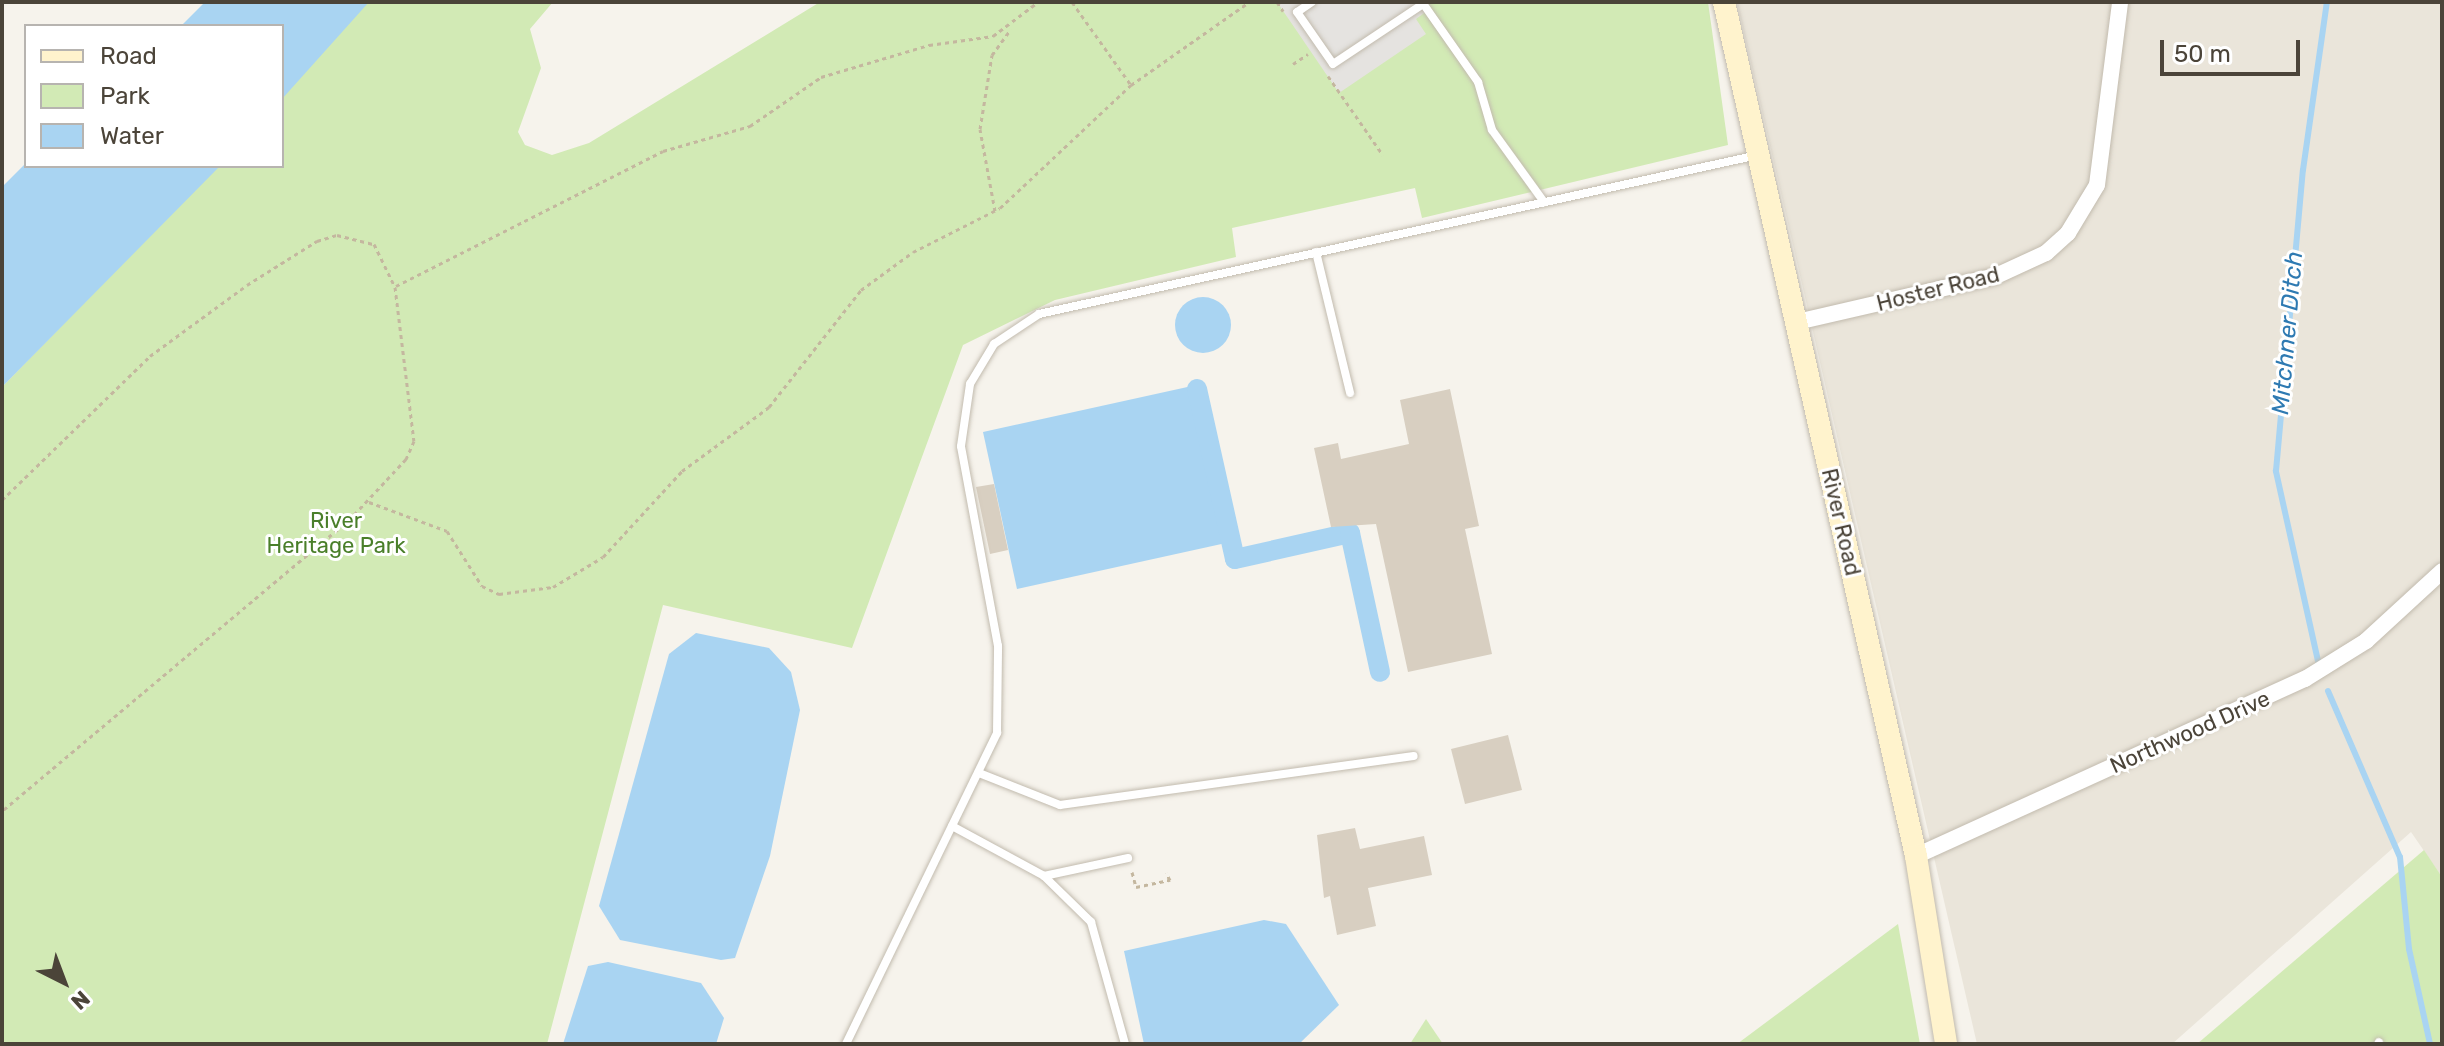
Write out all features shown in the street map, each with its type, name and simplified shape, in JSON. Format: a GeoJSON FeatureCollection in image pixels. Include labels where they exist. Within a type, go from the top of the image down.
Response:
{"type":"FeatureCollection","features":[{"type":"Feature","properties":{"kind":"street","name":"River Road"},"geometry":{"type":"LineString","coordinates":[[1724,2],[1916,856],[1946,1044]]}},
{"type":"Feature","properties":{"kind":"street","name":"Hoster Road"},"geometry":{"type":"LineString","coordinates":[[1797,322],[1996,276],[2046,253],[2068,233],[2097,185],[2120,2]]}},
{"type":"Feature","properties":{"kind":"street","name":"Northwood Drive"},"geometry":{"type":"LineString","coordinates":[[1916,856],[2317,673],[2366,641],[2442,571]]}},
{"type":"Feature","properties":{"kind":"lane"},"geometry":{"type":"LineString","coordinates":[[1312,2],[1297,12],[1333,64],[1423,3],[1478,82],[1492,130],[1544,202]]}},
{"type":"Feature","properties":{"kind":"lane"},"geometry":{"type":"LineString","coordinates":[[846,1044],[997,733],[1000,668],[961,429],[984,356],[1039,314],[1759,155]]}},
{"type":"Feature","properties":{"kind":"lane"},"geometry":{"type":"LineString","coordinates":[[1316,252],[1350,393]]}},
{"type":"Feature","properties":{"kind":"lane"},"geometry":{"type":"LineString","coordinates":[[979,773],[1060,805],[1414,756]]}},
{"type":"Feature","properties":{"kind":"lane"},"geometry":{"type":"LineString","coordinates":[[952,826],[1044,876],[1091,922],[1125,1044]]}},
{"type":"Feature","properties":{"kind":"lane"},"geometry":{"type":"LineString","coordinates":[[1044,876],[1128,858]]}},
{"type":"Feature","properties":{"kind":"path"},"geometry":{"type":"LineString","coordinates":[[995,211],[980,129],[992,55],[1013,26],[1038,2]]}},
{"type":"Feature","properties":{"kind":"path"},"geometry":{"type":"LineString","coordinates":[[1072,2],[1131,85]]}},
{"type":"Feature","properties":{"kind":"path"},"geometry":{"type":"LineString","coordinates":[[369,502],[447,531],[482,586],[499,594],[553,587],[603,557],[682,471],[769,407],[861,290],[913,252],[995,211],[1131,85],[1249,2]]}},
{"type":"Feature","properties":{"kind":"path"},"geometry":{"type":"LineString","coordinates":[[1277,2],[1291,23]]}},
{"type":"Feature","properties":{"kind":"path"},"geometry":{"type":"LineString","coordinates":[[395,287],[663,151],[750,126],[821,77],[1013,26]]}},
{"type":"Feature","properties":{"kind":"path"},"geometry":{"type":"LineString","coordinates":[[1306,44],[1318,62]]}},
{"type":"Feature","properties":{"kind":"path"},"geometry":{"type":"LineString","coordinates":[[1293,64],[1311,52]]}},
{"type":"Feature","properties":{"kind":"path"},"geometry":{"type":"LineString","coordinates":[[1325,72],[1383,155]]}},
{"type":"Feature","properties":{"kind":"path"},"geometry":{"type":"LineString","coordinates":[[2,500],[150,356],[317,241],[337,235],[374,244],[395,287],[414,441],[369,502],[2,811]]}},
{"type":"Feature","properties":{"kind":"path"},"geometry":{"type":"LineString","coordinates":[[1128,858],[1136,887],[1170,880],[1166,873]]}},
{"type":"Feature","properties":{"kind":"shaded area"},"geometry":{"type":"Polygon","coordinates":[[[1277,2],[1427,2],[1431,8],[1416,19],[1426,34],[1339,93],[1277,2]]]}},
{"type":"Feature","properties":{"kind":"shaded area"},"geometry":{"type":"Polygon","coordinates":[[[1737,2],[2442,2],[2442,877],[2411,832],[2172,1044],[1977,1044],[1737,2]]]}},
{"type":"Feature","properties":{"kind":"green space","name":"River Heritage Park"},"geometry":{"type":"Polygon","coordinates":[[[367,2],[553,2],[530,29],[541,68],[518,132],[525,145],[552,155],[589,143],[820,2],[1708,2],[1728,145],[1422,218],[1415,188],[1232,228],[1236,257],[1055,300],[963,345],[852,648],[663,605],[547,1044],[2,1044],[2,387],[215,168],[284,168],[284,93],[367,2]]]}},
{"type":"Feature","properties":{"kind":"green space"},"geometry":{"type":"Polygon","coordinates":[[[2424,850],[2442,877],[2442,1044],[2197,1044],[2424,850]]]}},
{"type":"Feature","properties":{"kind":"green space"},"geometry":{"type":"Polygon","coordinates":[[[1898,924],[1920,1044],[1737,1044],[1898,924]]]}},
{"type":"Feature","properties":{"kind":"green space"},"geometry":{"type":"Polygon","coordinates":[[[1426,1019],[1443,1044],[1410,1044],[1426,1019]]]}},
{"type":"Feature","properties":{"kind":"water"},"geometry":{"type":"Polygon","coordinates":[[[205,2],[369,2],[284,97],[284,24],[183,24],[205,2]]]}},
{"type":"Feature","properties":{"kind":"water"},"geometry":{"type":"Polygon","coordinates":[[[24,165],[24,168],[218,168],[2,387],[2,187],[24,165]]]}},
{"type":"Feature","properties":{"kind":"water"},"geometry":{"type":"Polygon","coordinates":[[[1203,297],[1223,305],[1231,325],[1223,345],[1203,353],[1183,345],[1175,325],[1183,305],[1203,297]]]}},
{"type":"Feature","properties":{"kind":"water"},"geometry":{"type":"Polygon","coordinates":[[[1192,386],[1226,543],[1017,589],[983,432],[1192,386]]]}},
{"type":"Feature","properties":{"kind":"water"},"geometry":{"type":"Polygon","coordinates":[[[696,633],[769,648],[791,672],[800,710],[770,856],[735,958],[721,960],[620,940],[599,906],[669,654],[696,633]]]}},
{"type":"Feature","properties":{"kind":"water"},"geometry":{"type":"Polygon","coordinates":[[[1264,920],[1286,924],[1339,1005],[1299,1044],[1144,1044],[1124,951],[1264,920]]]}},
{"type":"Feature","properties":{"kind":"water"},"geometry":{"type":"Polygon","coordinates":[[[608,962],[701,983],[724,1018],[716,1044],[563,1044],[588,966],[608,962]]]}},
{"type":"Feature","properties":{"kind":"building"},"geometry":{"type":"Polygon","coordinates":[[[1450,389],[1479,526],[1465,529],[1492,654],[1408,672],[1376,524],[1331,527],[1314,448],[1338,443],[1341,459],[1409,444],[1400,400],[1450,389]]]}},
{"type":"Feature","properties":{"kind":"building"},"geometry":{"type":"Polygon","coordinates":[[[994,484],[1008,550],[990,554],[976,487],[994,484]]]}},
{"type":"Feature","properties":{"kind":"building"},"geometry":{"type":"Polygon","coordinates":[[[1508,735],[1522,790],[1465,804],[1451,749],[1508,735]]]}},
{"type":"Feature","properties":{"kind":"building"},"geometry":{"type":"Polygon","coordinates":[[[1355,828],[1360,849],[1424,836],[1432,875],[1368,888],[1376,926],[1337,935],[1330,896],[1324,898],[1317,835],[1355,828]]]}},
{"type":"Feature","properties":{"kind":"waterway","name":"Mitchner Ditch"},"geometry":{"type":"LineString","coordinates":[[2318,661],[2276,471],[2303,170],[2327,2]]}},
{"type":"Feature","properties":{"kind":"waterway"},"geometry":{"type":"LineString","coordinates":[[1197,389],[1235,559],[1350,533],[1380,672]]}},
{"type":"Feature","properties":{"kind":"waterway","name":"Mitchner Ditch"},"geometry":{"type":"LineString","coordinates":[[2328,691],[2400,857],[2409,949],[2430,1044]]}}]}
